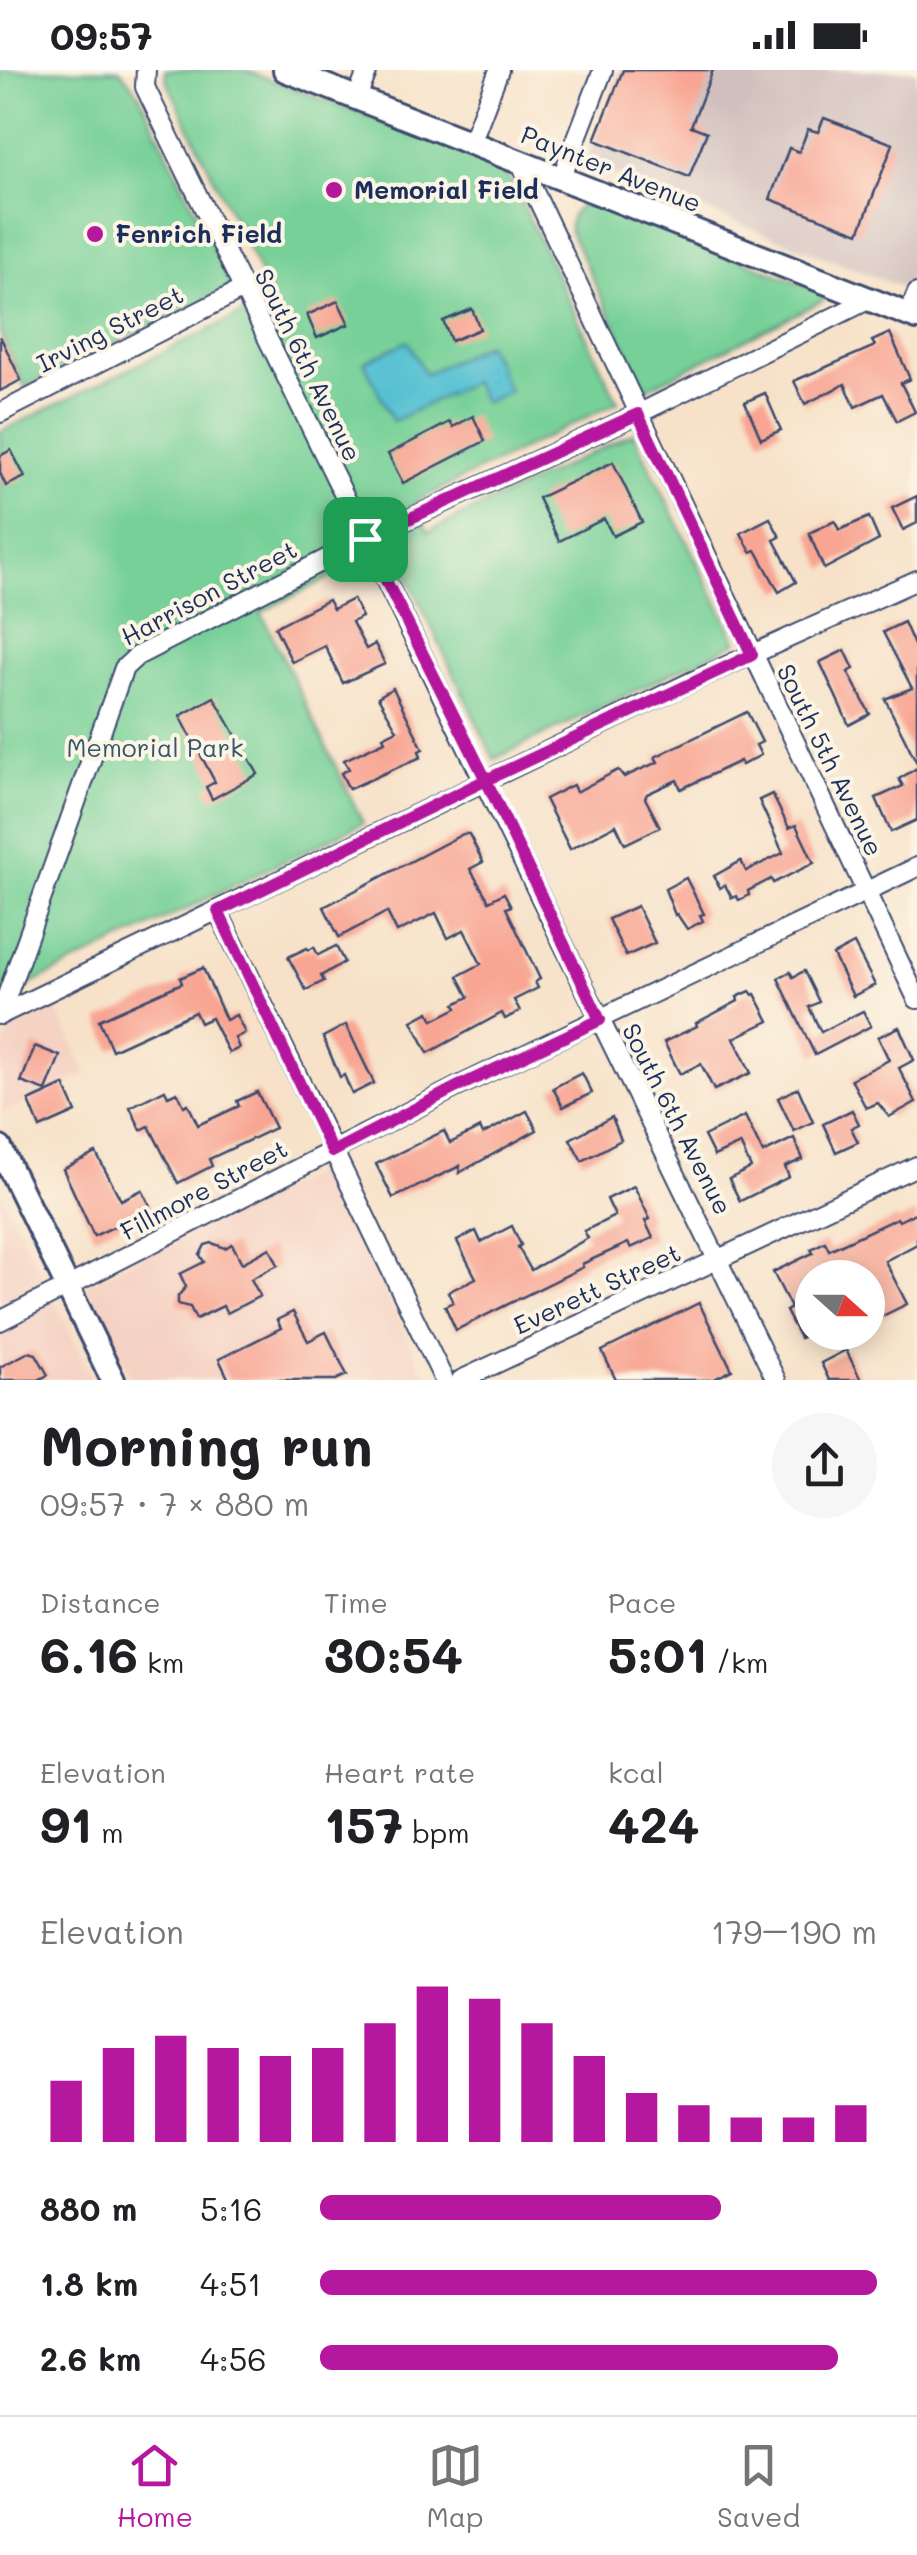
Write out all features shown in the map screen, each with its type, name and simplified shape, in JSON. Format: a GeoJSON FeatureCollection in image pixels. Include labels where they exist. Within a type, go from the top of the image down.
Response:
{"type":"FeatureCollection","features":[{"type":"Feature","properties":{"kind":"street","name":"South 6th Avenue"},"geometry":{"type":"LineString","coordinates":[[146,70],[145,87],[776,1380]]}},
{"type":"Feature","properties":{"kind":"street","name":"Paynter Avenue"},"geometry":{"type":"LineString","coordinates":[[284,70],[868,300],[914,309]]}},
{"type":"Feature","properties":{"kind":"street"},"geometry":{"type":"LineString","coordinates":[[357,97],[368,70]]}},
{"type":"Feature","properties":{"kind":"street"},"geometry":{"type":"LineString","coordinates":[[471,143],[499,70]]}},
{"type":"Feature","properties":{"kind":"street"},"geometry":{"type":"LineString","coordinates":[[561,179],[603,70]]}},
{"type":"Feature","properties":{"kind":"street","name":"South 5th Avenue"},"geometry":{"type":"LineString","coordinates":[[520,162],[917,999]]}},
{"type":"Feature","properties":{"kind":"street","name":"Irving Street"},"geometry":{"type":"LineString","coordinates":[[0,412],[243,290]]}},
{"type":"Feature","properties":{"kind":"street","name":"Harrison Street"},"geometry":{"type":"LineString","coordinates":[[0,1016],[124,668],[136,656],[365,539],[638,414],[868,300]]}},
{"type":"Feature","properties":{"kind":"street"},"geometry":{"type":"LineString","coordinates":[[0,1016],[486,780],[917,580]]}},
{"type":"Feature","properties":{"kind":"street","name":"Fillmore Street"},"geometry":{"type":"LineString","coordinates":[[0,1321],[455,1088],[917,867]]}},
{"type":"Feature","properties":{"kind":"street"},"geometry":{"type":"LineString","coordinates":[[218,911],[444,1380]]}},
{"type":"Feature","properties":{"kind":"street"},"geometry":{"type":"LineString","coordinates":[[0,1148],[114,1380]]}},
{"type":"Feature","properties":{"kind":"street","name":"Everett Street"},"geometry":{"type":"LineString","coordinates":[[461,1380],[917,1166]]}},
{"type":"Feature","properties":{"kind":"shaded area"},"geometry":{"type":"Polygon","coordinates":[[[621,70],[917,70],[917,263],[906,289],[586,163],[621,70]]]}},
{"type":"Feature","properties":{"kind":"shaded area"},"geometry":{"type":"Polygon","coordinates":[[[55,1006],[87,1073],[2,1113],[0,1057],[11,1026],[55,1006]]]}},
{"type":"Feature","properties":{"kind":"shaded area"},"geometry":{"type":"Polygon","coordinates":[[[325,1168],[427,1379],[132,1380],[85,1284],[325,1168]]]}},
{"type":"Feature","properties":{"kind":"shaded area"},"geometry":{"type":"Polygon","coordinates":[[[0,1190],[93,1380],[0,1380],[0,1327],[7,1323],[0,1308],[0,1190]]]}},
{"type":"Feature","properties":{"kind":"green space","name":"Fenrich Field"},"geometry":{"type":"Polygon","coordinates":[[[0,70],[120,70],[139,94],[232,286],[25,387],[0,334],[0,70]]]}},
{"type":"Feature","properties":{"kind":"green space","name":"Memorial Park"},"geometry":{"type":"Polygon","coordinates":[[[165,70],[245,70],[477,157],[503,172],[512,183],[618,402],[415,502],[428,532],[633,433],[737,642],[494,759],[393,546],[261,612],[363,823],[0,999],[0,432],[272,299],[165,70]]]}},
{"type":"Feature","properties":{"kind":"green space"},"geometry":{"type":"Polygon","coordinates":[[[588,203],[820,291],[824,300],[646,389],[570,232],[573,214],[588,203]]]}},
{"type":"Feature","properties":{"kind":"water"},"geometry":{"type":"Polygon","coordinates":[[[408,341],[425,374],[487,344],[509,391],[484,403],[473,382],[393,421],[364,362],[408,341]]]}},
{"type":"Feature","properties":{"kind":"building"},"geometry":{"type":"Polygon","coordinates":[[[623,70],[713,70],[691,126],[707,132],[689,177],[595,140],[623,70]]]}},
{"type":"Feature","properties":{"kind":"building"},"geometry":{"type":"Polygon","coordinates":[[[824,118],[893,144],[859,233],[770,199],[789,148],[799,152],[808,129],[818,132],[824,118]]]}},
{"type":"Feature","properties":{"kind":"building"},"geometry":{"type":"Polygon","coordinates":[[[338,301],[349,324],[317,338],[307,315],[338,301]]]}},
{"type":"Feature","properties":{"kind":"building"},"geometry":{"type":"Polygon","coordinates":[[[472,309],[480,329],[451,341],[443,321],[472,309]]]}},
{"type":"Feature","properties":{"kind":"building"},"geometry":{"type":"Polygon","coordinates":[[[890,333],[910,379],[901,383],[915,412],[897,421],[883,394],[855,407],[845,384],[805,404],[794,381],[875,346],[872,341],[890,333]]]}},
{"type":"Feature","properties":{"kind":"building"},"geometry":{"type":"Polygon","coordinates":[[[0,336],[21,380],[0,391],[0,336]]]}},
{"type":"Feature","properties":{"kind":"building"},"geometry":{"type":"Polygon","coordinates":[[[765,393],[781,430],[761,439],[745,402],[765,393]]]}},
{"type":"Feature","properties":{"kind":"building"},"geometry":{"type":"Polygon","coordinates":[[[473,416],[485,441],[403,483],[388,454],[450,422],[453,427],[473,416]]]}},
{"type":"Feature","properties":{"kind":"building"},"geometry":{"type":"Polygon","coordinates":[[[11,450],[25,477],[6,486],[0,473],[0,456],[11,450]]]}},
{"type":"Feature","properties":{"kind":"building"},"geometry":{"type":"Polygon","coordinates":[[[613,462],[642,522],[613,536],[604,519],[559,541],[538,498],[613,462]]]}},
{"type":"Feature","properties":{"kind":"building"},"geometry":{"type":"Polygon","coordinates":[[[917,496],[917,523],[903,530],[892,508],[917,496]]]}},
{"type":"Feature","properties":{"kind":"building"},"geometry":{"type":"Polygon","coordinates":[[[869,517],[879,540],[824,569],[809,533],[835,521],[839,530],[869,517]]]}},
{"type":"Feature","properties":{"kind":"building"},"geometry":{"type":"Polygon","coordinates":[[[770,518],[780,537],[774,540],[796,582],[779,592],[756,550],[751,552],[741,533],[770,518]]]}},
{"type":"Feature","properties":{"kind":"building"},"geometry":{"type":"Polygon","coordinates":[[[353,599],[362,617],[352,622],[366,649],[375,644],[385,664],[343,683],[325,646],[292,662],[275,627],[328,600],[333,609],[353,599]]]}},
{"type":"Feature","properties":{"kind":"building"},"geometry":{"type":"Polygon","coordinates":[[[904,622],[917,652],[917,763],[885,699],[912,688],[883,632],[904,622]]]}},
{"type":"Feature","properties":{"kind":"building"},"geometry":{"type":"Polygon","coordinates":[[[845,650],[854,669],[848,672],[870,714],[849,725],[820,662],[845,650]]]}},
{"type":"Feature","properties":{"kind":"building"},"geometry":{"type":"Polygon","coordinates":[[[393,688],[423,749],[419,751],[421,757],[349,789],[341,773],[349,769],[344,760],[385,741],[383,737],[397,730],[378,697],[393,688]]]}},
{"type":"Feature","properties":{"kind":"building"},"geometry":{"type":"Polygon","coordinates":[[[214,697],[258,774],[212,799],[206,787],[215,782],[180,716],[214,697]]]}},
{"type":"Feature","properties":{"kind":"building"},"geometry":{"type":"Polygon","coordinates":[[[747,712],[762,742],[756,745],[761,755],[681,789],[677,780],[647,794],[645,798],[660,827],[625,844],[616,825],[570,849],[545,799],[573,785],[576,792],[618,770],[624,777],[658,762],[655,757],[747,712]]]}},
{"type":"Feature","properties":{"kind":"building"},"geometry":{"type":"Polygon","coordinates":[[[917,768],[917,820],[891,832],[876,798],[903,786],[899,779],[917,768]]]}},
{"type":"Feature","properties":{"kind":"building"},"geometry":{"type":"Polygon","coordinates":[[[772,794],[789,828],[796,825],[814,863],[773,883],[771,879],[739,900],[736,896],[732,898],[714,876],[741,861],[746,871],[783,853],[759,800],[772,794]]]}},
{"type":"Feature","properties":{"kind":"building"},"geometry":{"type":"Polygon","coordinates":[[[469,834],[483,862],[470,869],[489,901],[504,893],[511,906],[506,908],[540,979],[535,982],[538,988],[514,1000],[520,1011],[505,1019],[502,1013],[428,1053],[412,1021],[429,1012],[433,1020],[457,1008],[455,1004],[469,997],[458,976],[481,964],[464,930],[448,938],[436,913],[397,932],[387,912],[339,937],[324,907],[469,834]]]}},
{"type":"Feature","properties":{"kind":"building"},"geometry":{"type":"Polygon","coordinates":[[[686,878],[704,914],[700,915],[703,921],[687,929],[675,915],[665,889],[686,878]]]}},
{"type":"Feature","properties":{"kind":"building"},"geometry":{"type":"Polygon","coordinates":[[[637,906],[655,943],[626,956],[608,919],[637,906]]]}},
{"type":"Feature","properties":{"kind":"building"},"geometry":{"type":"Polygon","coordinates":[[[854,944],[875,985],[853,996],[833,955],[854,944]]]}},
{"type":"Feature","properties":{"kind":"building"},"geometry":{"type":"Polygon","coordinates":[[[336,946],[344,962],[321,976],[324,981],[306,990],[288,957],[314,947],[318,955],[336,946]]]}},
{"type":"Feature","properties":{"kind":"building"},"geometry":{"type":"Polygon","coordinates":[[[203,968],[226,1020],[236,1015],[245,1033],[235,1038],[239,1048],[229,1053],[211,1018],[200,1023],[195,1012],[112,1050],[99,1020],[182,983],[180,978],[203,968]]]}},
{"type":"Feature","properties":{"kind":"building"},"geometry":{"type":"Polygon","coordinates":[[[804,971],[819,1002],[809,1007],[821,1032],[863,1011],[871,1026],[815,1055],[778,978],[804,971]]]}},
{"type":"Feature","properties":{"kind":"building"},"geometry":{"type":"Polygon","coordinates":[[[750,991],[769,1021],[734,1038],[751,1073],[714,1090],[701,1064],[680,1074],[664,1042],[697,1026],[696,1023],[750,991]]]}},
{"type":"Feature","properties":{"kind":"building"},"geometry":{"type":"Polygon","coordinates":[[[346,1025],[374,1083],[352,1094],[323,1037],[346,1025]]]}},
{"type":"Feature","properties":{"kind":"building"},"geometry":{"type":"Polygon","coordinates":[[[899,1027],[914,1060],[899,1068],[916,1102],[889,1117],[878,1103],[866,1108],[851,1079],[889,1060],[878,1037],[899,1027]]]}},
{"type":"Feature","properties":{"kind":"building"},"geometry":{"type":"Polygon","coordinates":[[[35,1046],[60,1056],[46,1091],[21,1082],[35,1046]]]}},
{"type":"Feature","properties":{"kind":"building"},"geometry":{"type":"Polygon","coordinates":[[[582,1073],[592,1093],[563,1107],[553,1088],[582,1073]]]}},
{"type":"Feature","properties":{"kind":"building"},"geometry":{"type":"Polygon","coordinates":[[[64,1085],[76,1112],[40,1128],[29,1101],[64,1085]]]}},
{"type":"Feature","properties":{"kind":"building"},"geometry":{"type":"Polygon","coordinates":[[[798,1088],[813,1122],[794,1131],[778,1098],[798,1088]]]}},
{"type":"Feature","properties":{"kind":"building"},"geometry":{"type":"Polygon","coordinates":[[[165,1090],[168,1096],[177,1092],[198,1125],[239,1106],[237,1101],[257,1092],[275,1128],[209,1159],[212,1166],[178,1183],[149,1126],[141,1130],[130,1107],[165,1090]]]}},
{"type":"Feature","properties":{"kind":"building"},"geometry":{"type":"Polygon","coordinates":[[[852,1110],[859,1124],[851,1128],[858,1142],[836,1152],[823,1124],[852,1110]]]}},
{"type":"Feature","properties":{"kind":"building"},"geometry":{"type":"Polygon","coordinates":[[[527,1111],[537,1130],[459,1173],[460,1166],[393,1198],[376,1164],[444,1131],[450,1143],[480,1128],[483,1134],[527,1111]]]}},
{"type":"Feature","properties":{"kind":"building"},"geometry":{"type":"Polygon","coordinates":[[[745,1116],[763,1153],[794,1138],[803,1159],[785,1167],[789,1177],[740,1201],[729,1179],[751,1168],[740,1144],[714,1156],[704,1136],[745,1116]]]}},
{"type":"Feature","properties":{"kind":"building"},"geometry":{"type":"Polygon","coordinates":[[[612,1117],[621,1140],[582,1161],[570,1139],[612,1117]]]}},
{"type":"Feature","properties":{"kind":"building"},"geometry":{"type":"Polygon","coordinates":[[[96,1153],[121,1200],[142,1190],[152,1209],[94,1236],[63,1169],[96,1153]]]}},
{"type":"Feature","properties":{"kind":"building"},"geometry":{"type":"Polygon","coordinates":[[[634,1186],[650,1219],[645,1221],[653,1238],[631,1248],[628,1243],[582,1264],[583,1267],[456,1330],[445,1306],[453,1302],[448,1292],[476,1278],[457,1241],[476,1231],[481,1242],[512,1226],[531,1270],[588,1238],[584,1231],[615,1216],[607,1199],[634,1186]]]}},
{"type":"Feature","properties":{"kind":"building"},"geometry":{"type":"Polygon","coordinates":[[[917,1212],[917,1244],[885,1261],[798,1260],[825,1242],[829,1250],[897,1218],[899,1221],[917,1212]]]}},
{"type":"Feature","properties":{"kind":"building"},"geometry":{"type":"Polygon","coordinates":[[[212,1243],[225,1248],[232,1244],[242,1263],[270,1248],[278,1265],[251,1279],[260,1296],[227,1313],[223,1306],[196,1319],[190,1307],[178,1304],[178,1296],[186,1287],[180,1274],[204,1262],[200,1255],[205,1245],[212,1243]]]}},
{"type":"Feature","properties":{"kind":"building"},"geometry":{"type":"Polygon","coordinates":[[[885,1261],[907,1304],[885,1315],[885,1261]]]}},
{"type":"Feature","properties":{"kind":"building"},"geometry":{"type":"Polygon","coordinates":[[[795,1262],[795,1328],[786,1311],[791,1308],[773,1272],[795,1262]]]}},
{"type":"Feature","properties":{"kind":"building"},"geometry":{"type":"Polygon","coordinates":[[[699,1303],[732,1370],[712,1380],[616,1380],[602,1351],[699,1303]]]}},
{"type":"Feature","properties":{"kind":"building"},"geometry":{"type":"Polygon","coordinates":[[[293,1312],[308,1341],[326,1332],[347,1375],[336,1380],[229,1380],[219,1359],[281,1328],[277,1320],[293,1312]]]}},
{"type":"Feature","properties":{"kind":"building"},"geometry":{"type":"Polygon","coordinates":[[[846,1350],[861,1380],[829,1380],[821,1363],[846,1350]]]}},
{"type":"Feature","properties":{"kind":"building"},"geometry":{"type":"Polygon","coordinates":[[[29,1352],[36,1354],[48,1375],[38,1380],[0,1380],[0,1367],[29,1352]]]}},
{"type":"Feature","properties":{"kind":"place","name":"Memorial Field"},"geometry":{"type":"Point","coordinates":[334,190]}},
{"type":"Feature","properties":{"kind":"place","name":"Fenrich Field"},"geometry":{"type":"Point","coordinates":[95,234]}},
{"type":"Feature","properties":{"kind":"route"},"geometry":{"type":"LineString","coordinates":[[365,539],[486,780],[218,911],[332,1152],[455,1088],[600,1020],[486,780],[752,655],[638,414],[365,539]]}}]}
